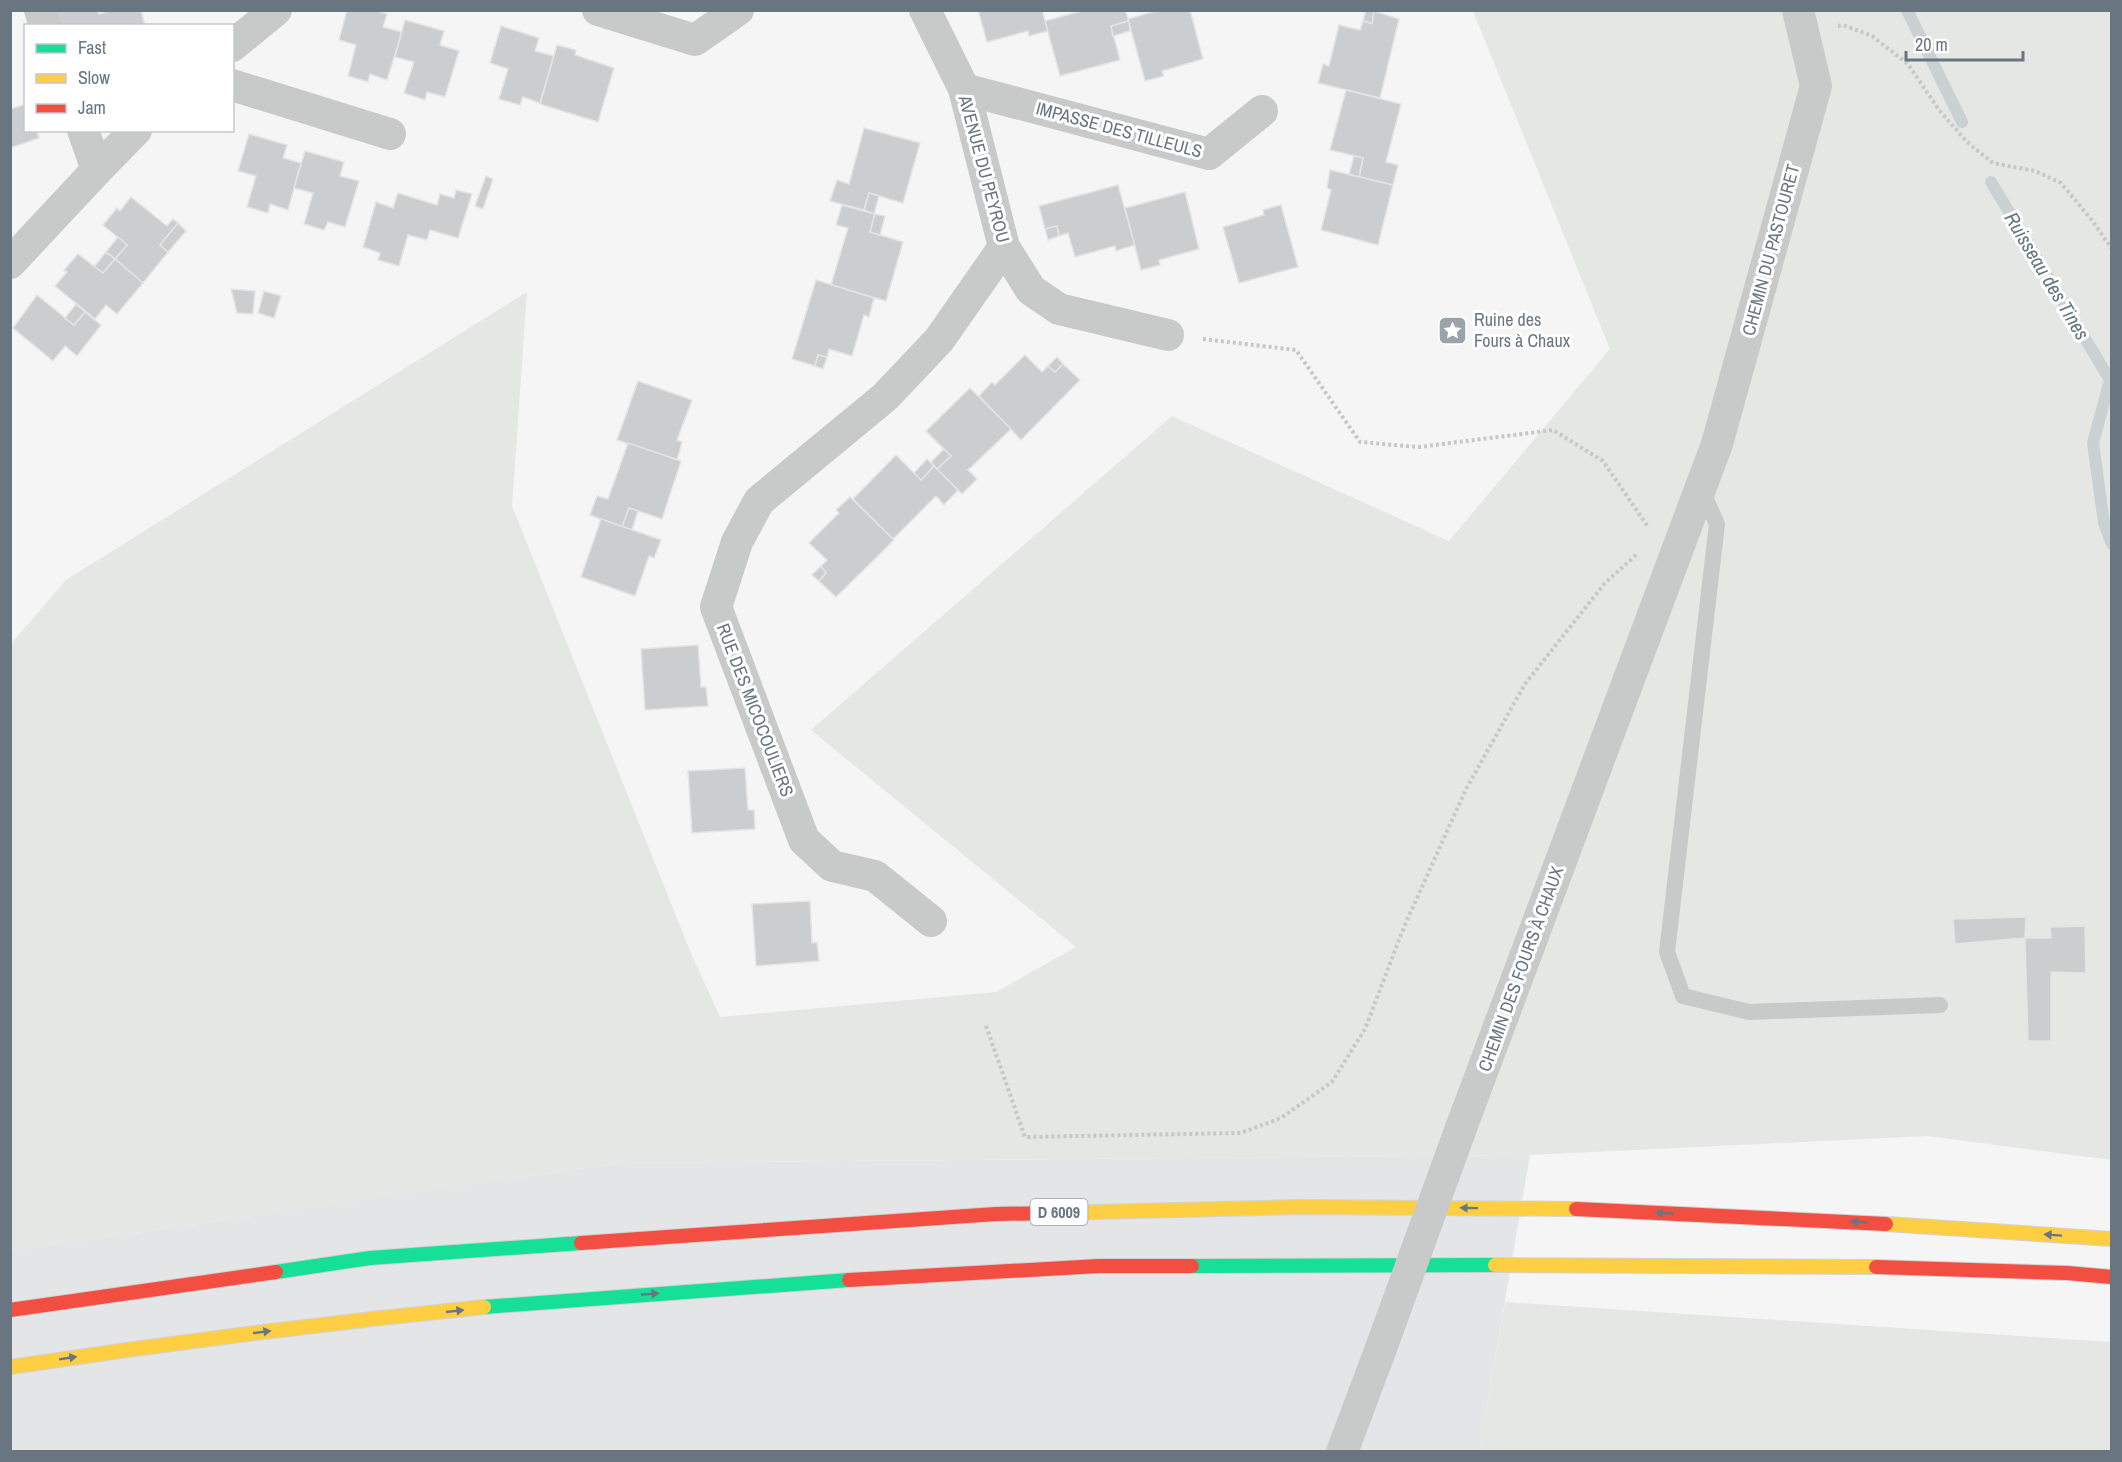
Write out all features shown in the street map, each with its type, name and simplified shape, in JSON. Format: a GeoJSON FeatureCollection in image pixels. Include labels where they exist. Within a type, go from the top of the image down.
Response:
{"type":"FeatureCollection","features":[{"type":"Feature","properties":{"kind":"main road","name":"D 6009"},"geometry":{"type":"LineString","coordinates":[[10,1310],[370,1258],[996,1214],[1300,1207],[1580,1209],[1864,1222],[2112,1239]]}},
{"type":"Feature","properties":{"kind":"main road"},"geometry":{"type":"LineString","coordinates":[[10,1367],[191,1340],[538,1302],[788,1283],[1100,1266],[1851,1266],[2067,1273],[2112,1277]]}},
{"type":"Feature","properties":{"kind":"street"},"geometry":{"type":"LineString","coordinates":[[234,44],[276,10]]}},
{"type":"Feature","properties":{"kind":"street"},"geometry":{"type":"LineString","coordinates":[[598,10],[695,40],[738,10]]}},
{"type":"Feature","properties":{"kind":"street","name":"AVENUE DU PEYROU"},"geometry":{"type":"LineString","coordinates":[[925,10],[964,89],[1004,247],[1031,290],[1059,309],[1168,335]]}},
{"type":"Feature","properties":{"kind":"street","name":"CHEMIN DU PASTOURET"},"geometry":{"type":"LineString","coordinates":[[1701,487],[1717,444],[1816,86],[1801,22]]}},
{"type":"Feature","properties":{"kind":"street"},"geometry":{"type":"LineString","coordinates":[[234,86],[390,134]]}},
{"type":"Feature","properties":{"kind":"street","name":"IMPASSE DES TILLEULS"},"geometry":{"type":"LineString","coordinates":[[964,89],[1209,154],[1262,111]]}},
{"type":"Feature","properties":{"kind":"street"},"geometry":{"type":"LineString","coordinates":[[84,132],[97,170]]}},
{"type":"Feature","properties":{"kind":"street"},"geometry":{"type":"LineString","coordinates":[[10,263],[134,132]]}},
{"type":"Feature","properties":{"kind":"street","name":"RUE DES MICOCOULIERS"},"geometry":{"type":"LineString","coordinates":[[931,921],[875,876],[832,866],[804,840],[716,607],[736,542],[759,501],[885,397],[939,340],[1004,247]]}},
{"type":"Feature","properties":{"kind":"street","name":"CHEMIN DES FOURS À CHAUX"},"geometry":{"type":"LineString","coordinates":[[1342,1452],[1461,1128],[1664,550],[1701,487]]}},
{"type":"Feature","properties":{"kind":"lane"},"geometry":{"type":"LineString","coordinates":[[1701,487],[1717,524],[1667,951],[1683,996],[1749,1012],[1940,1005]]}},
{"type":"Feature","properties":{"kind":"path"},"geometry":{"type":"LineString","coordinates":[[1801,22],[1843,25],[1872,36],[1908,64],[1946,118],[1967,142],[1993,163],[2035,171],[2061,183],[2112,249]]}},
{"type":"Feature","properties":{"kind":"path"},"geometry":{"type":"LineString","coordinates":[[986,1026],[1025,1137],[1241,1133],[1281,1118],[1332,1082],[1365,1029],[1404,927],[1466,789],[1525,684],[1605,583],[1664,550],[1603,461],[1553,430],[1419,447],[1360,442],[1296,350],[1168,335]]}},
{"type":"Feature","properties":{"kind":"shaded area"},"geometry":{"type":"Polygon","coordinates":[[[1473,11],[2111,11],[2111,1160],[1928,1136],[1530,1155],[620,1163],[11,1251],[11,644],[66,580],[527,292],[512,506],[693,958],[720,1017],[996,992],[1076,947],[811,730],[1172,416],[1449,541],[1610,349],[1473,11]]]}},
{"type":"Feature","properties":{"kind":"shaded area"},"geometry":{"type":"Polygon","coordinates":[[[1530,1155],[1479,1451],[11,1451],[10,1251],[620,1163],[1530,1155]]]}},
{"type":"Feature","properties":{"kind":"shaded area"},"geometry":{"type":"Polygon","coordinates":[[[1505,1302],[2111,1342],[2111,1451],[1479,1451],[1505,1302]]]}},
{"type":"Feature","properties":{"kind":"building"},"geometry":{"type":"Polygon","coordinates":[[[53,10],[98,10],[99,14],[111,10],[141,10],[144,24],[57,24],[53,10]]]}},
{"type":"Feature","properties":{"kind":"building"},"geometry":{"type":"Polygon","coordinates":[[[347,10],[375,10],[387,14],[383,27],[402,32],[387,80],[370,74],[368,82],[348,76],[356,45],[339,40],[347,10]]]}},
{"type":"Feature","properties":{"kind":"building"},"geometry":{"type":"Polygon","coordinates":[[[978,10],[1042,10],[1048,31],[1029,36],[1028,31],[987,42],[978,10]]]}},
{"type":"Feature","properties":{"kind":"building"},"geometry":{"type":"Polygon","coordinates":[[[1085,10],[1125,10],[1129,21],[1111,26],[1120,60],[1060,76],[1045,21],[1085,10]]]}},
{"type":"Feature","properties":{"kind":"building"},"geometry":{"type":"Polygon","coordinates":[[[1159,10],[1190,10],[1203,59],[1162,71],[1164,76],[1145,81],[1128,19],[1159,10]]]}},
{"type":"Feature","properties":{"kind":"building"},"geometry":{"type":"Polygon","coordinates":[[[1366,10],[1374,11],[1372,24],[1363,21],[1366,10]]]}},
{"type":"Feature","properties":{"kind":"building"},"geometry":{"type":"Polygon","coordinates":[[[1374,11],[1399,19],[1380,98],[1318,83],[1323,64],[1329,66],[1339,25],[1360,30],[1363,21],[1372,24],[1374,11]]]}},
{"type":"Feature","properties":{"kind":"building"},"geometry":{"type":"Polygon","coordinates":[[[405,20],[444,31],[440,45],[459,51],[445,97],[427,92],[425,100],[404,93],[414,62],[395,57],[405,20]]]}},
{"type":"Feature","properties":{"kind":"building"},"geometry":{"type":"Polygon","coordinates":[[[1129,21],[1130,31],[1113,36],[1111,26],[1129,21]]]}},
{"type":"Feature","properties":{"kind":"building"},"geometry":{"type":"Polygon","coordinates":[[[501,26],[539,38],[535,51],[554,56],[540,103],[523,97],[520,105],[499,99],[508,69],[490,63],[501,26]]]}},
{"type":"Feature","properties":{"kind":"building"},"geometry":{"type":"Polygon","coordinates":[[[557,45],[576,50],[575,55],[614,68],[598,122],[540,104],[557,45]]]}},
{"type":"Feature","properties":{"kind":"building"},"geometry":{"type":"Polygon","coordinates":[[[1346,90],[1401,104],[1386,162],[1398,165],[1393,185],[1359,177],[1363,158],[1330,150],[1346,90]]]}},
{"type":"Feature","properties":{"kind":"building"},"geometry":{"type":"Polygon","coordinates":[[[24,105],[24,132],[38,132],[39,138],[10,148],[10,109],[24,105]]]}},
{"type":"Feature","properties":{"kind":"building"},"geometry":{"type":"Polygon","coordinates":[[[864,128],[920,143],[903,203],[869,193],[864,210],[830,201],[837,180],[849,184],[864,128]]]}},
{"type":"Feature","properties":{"kind":"building"},"geometry":{"type":"Polygon","coordinates":[[[249,134],[287,145],[283,158],[301,163],[288,210],[270,204],[268,213],[247,207],[256,176],[238,171],[249,134]]]}},
{"type":"Feature","properties":{"kind":"building"},"geometry":{"type":"Polygon","coordinates":[[[305,151],[344,162],[340,176],[359,181],[345,227],[328,222],[324,230],[304,224],[313,193],[294,188],[305,151]]]}},
{"type":"Feature","properties":{"kind":"building"},"geometry":{"type":"Polygon","coordinates":[[[1354,156],[1363,158],[1359,177],[1349,174],[1354,156]]]}},
{"type":"Feature","properties":{"kind":"building"},"geometry":{"type":"Polygon","coordinates":[[[1330,170],[1393,185],[1378,245],[1321,230],[1331,190],[1327,188],[1330,170]]]}},
{"type":"Feature","properties":{"kind":"building"},"geometry":{"type":"Polygon","coordinates":[[[486,176],[493,179],[483,209],[475,206],[486,176]]]}},
{"type":"Feature","properties":{"kind":"building"},"geometry":{"type":"Polygon","coordinates":[[[1118,185],[1135,245],[1116,251],[1115,246],[1075,257],[1068,233],[1059,236],[1057,226],[1045,229],[1039,206],[1118,185]]]}},
{"type":"Feature","properties":{"kind":"building"},"geometry":{"type":"Polygon","coordinates":[[[456,190],[472,194],[458,238],[430,230],[427,240],[408,235],[399,266],[378,260],[380,253],[363,247],[376,202],[393,208],[398,193],[437,205],[440,194],[454,198],[456,190]]]}},
{"type":"Feature","properties":{"kind":"building"},"geometry":{"type":"Polygon","coordinates":[[[1185,192],[1199,249],[1159,260],[1160,265],[1141,270],[1125,208],[1185,192]]]}},
{"type":"Feature","properties":{"kind":"building"},"geometry":{"type":"Polygon","coordinates":[[[869,193],[879,196],[874,214],[864,210],[869,193]]]}},
{"type":"Feature","properties":{"kind":"building"},"geometry":{"type":"Polygon","coordinates":[[[131,197],[167,226],[173,219],[178,223],[160,245],[168,252],[143,283],[115,259],[127,245],[103,225],[117,208],[120,211],[131,197]]]}},
{"type":"Feature","properties":{"kind":"building"},"geometry":{"type":"Polygon","coordinates":[[[842,205],[875,214],[870,232],[903,242],[886,301],[831,285],[848,228],[836,225],[842,205]]]}},
{"type":"Feature","properties":{"kind":"building"},"geometry":{"type":"Polygon","coordinates":[[[1281,205],[1298,267],[1239,283],[1223,227],[1264,215],[1263,210],[1281,205]]]}},
{"type":"Feature","properties":{"kind":"building"},"geometry":{"type":"Polygon","coordinates":[[[875,214],[885,216],[880,235],[870,232],[875,214]]]}},
{"type":"Feature","properties":{"kind":"building"},"geometry":{"type":"Polygon","coordinates":[[[178,223],[186,231],[168,252],[160,245],[178,223]]]}},
{"type":"Feature","properties":{"kind":"building"},"geometry":{"type":"Polygon","coordinates":[[[1057,226],[1059,236],[1048,240],[1045,229],[1057,226]]]}},
{"type":"Feature","properties":{"kind":"building"},"geometry":{"type":"Polygon","coordinates":[[[118,237],[127,245],[115,259],[106,252],[118,237]]]}},
{"type":"Feature","properties":{"kind":"building"},"geometry":{"type":"Polygon","coordinates":[[[106,252],[115,259],[103,273],[94,267],[106,252]]]}},
{"type":"Feature","properties":{"kind":"building"},"geometry":{"type":"Polygon","coordinates":[[[78,254],[103,273],[115,259],[143,283],[117,314],[106,305],[95,319],[55,286],[67,272],[64,270],[78,254]]]}},
{"type":"Feature","properties":{"kind":"building"},"geometry":{"type":"Polygon","coordinates":[[[816,280],[874,298],[869,317],[864,315],[852,356],[829,349],[827,357],[818,355],[815,366],[792,359],[816,280]]]}},
{"type":"Feature","properties":{"kind":"building"},"geometry":{"type":"Polygon","coordinates":[[[231,289],[255,291],[253,314],[237,313],[231,289]]]}},
{"type":"Feature","properties":{"kind":"building"},"geometry":{"type":"Polygon","coordinates":[[[264,291],[281,296],[274,318],[258,313],[264,291]]]}},
{"type":"Feature","properties":{"kind":"building"},"geometry":{"type":"Polygon","coordinates":[[[37,295],[74,325],[85,312],[101,325],[77,356],[65,346],[53,361],[13,328],[37,295]]]}},
{"type":"Feature","properties":{"kind":"building"},"geometry":{"type":"Polygon","coordinates":[[[76,304],[85,312],[74,325],[65,318],[76,304]]]}},
{"type":"Feature","properties":{"kind":"building"},"geometry":{"type":"Polygon","coordinates":[[[818,355],[827,357],[823,369],[815,366],[818,355]]]}},
{"type":"Feature","properties":{"kind":"building"},"geometry":{"type":"Polygon","coordinates":[[[1025,355],[1042,372],[1048,366],[1055,372],[1063,364],[1080,380],[1021,440],[979,396],[992,382],[995,385],[1025,355]]]}},
{"type":"Feature","properties":{"kind":"building"},"geometry":{"type":"Polygon","coordinates":[[[1057,357],[1063,364],[1055,372],[1048,366],[1057,357]]]}},
{"type":"Feature","properties":{"kind":"building"},"geometry":{"type":"Polygon","coordinates":[[[638,381],[692,400],[677,440],[682,442],[677,460],[617,440],[638,381]]]}},
{"type":"Feature","properties":{"kind":"building"},"geometry":{"type":"Polygon","coordinates":[[[970,388],[1011,429],[968,470],[977,479],[962,494],[937,469],[951,456],[926,431],[970,388]]]}},
{"type":"Feature","properties":{"kind":"building"},"geometry":{"type":"Polygon","coordinates":[[[628,443],[681,461],[662,519],[629,508],[622,527],[590,515],[597,496],[608,499],[628,443]]]}},
{"type":"Feature","properties":{"kind":"building"},"geometry":{"type":"Polygon","coordinates":[[[944,449],[951,456],[937,469],[931,462],[944,449]]]}},
{"type":"Feature","properties":{"kind":"building"},"geometry":{"type":"Polygon","coordinates":[[[896,455],[921,480],[934,466],[958,490],[944,505],[936,496],[893,539],[853,499],[896,455]]]}},
{"type":"Feature","properties":{"kind":"building"},"geometry":{"type":"Polygon","coordinates":[[[927,459],[934,466],[921,480],[914,473],[927,459]]]}},
{"type":"Feature","properties":{"kind":"building"},"geometry":{"type":"Polygon","coordinates":[[[850,497],[894,540],[836,597],[819,581],[826,573],[821,566],[827,560],[809,543],[839,513],[836,510],[850,497]]]}},
{"type":"Feature","properties":{"kind":"building"},"geometry":{"type":"Polygon","coordinates":[[[629,508],[638,511],[632,530],[622,527],[629,508]]]}},
{"type":"Feature","properties":{"kind":"building"},"geometry":{"type":"Polygon","coordinates":[[[601,519],[661,540],[654,558],[649,556],[635,596],[581,577],[601,519]]]}},
{"type":"Feature","properties":{"kind":"building"},"geometry":{"type":"Polygon","coordinates":[[[821,566],[826,573],[819,581],[812,575],[821,566]]]}},
{"type":"Feature","properties":{"kind":"building"},"geometry":{"type":"Polygon","coordinates":[[[698,645],[701,687],[706,687],[708,706],[645,710],[641,649],[698,645]]]}},
{"type":"Feature","properties":{"kind":"building"},"geometry":{"type":"Polygon","coordinates":[[[745,768],[748,810],[754,810],[755,829],[692,833],[688,771],[745,768]]]}},
{"type":"Feature","properties":{"kind":"building"},"geometry":{"type":"Polygon","coordinates":[[[810,901],[812,943],[817,942],[819,961],[756,966],[752,904],[810,901]]]}},
{"type":"Feature","properties":{"kind":"building"},"geometry":{"type":"Polygon","coordinates":[[[2026,917],[2025,938],[1955,944],[1953,919],[2026,917]]]}},
{"type":"Feature","properties":{"kind":"building"},"geometry":{"type":"Polygon","coordinates":[[[2085,926],[2086,973],[2051,972],[2051,1041],[2028,1041],[2025,938],[2051,938],[2050,927],[2085,926]]]}},
{"type":"Feature","properties":{"kind":"waterway","name":"Ruisseau des Tines"},"geometry":{"type":"LineString","coordinates":[[1907,10],[1962,122]]}},
{"type":"Feature","properties":{"kind":"waterway","name":"Ruisseau des Tines"},"geometry":{"type":"LineString","coordinates":[[1991,182],[2110,380],[2093,443],[2104,523],[2112,544]]}},
{"type":"Feature","properties":{"kind":"traffic: fast"},"geometry":{"type":"LineString","coordinates":[[276,1272],[370,1258],[581,1243]]}},
{"type":"Feature","properties":{"kind":"traffic: fast"},"geometry":{"type":"LineString","coordinates":[[1192,1266],[1495,1265]]}},
{"type":"Feature","properties":{"kind":"traffic: fast"},"geometry":{"type":"LineString","coordinates":[[484,1307],[849,1280]]}},
{"type":"Feature","properties":{"kind":"traffic: slow"},"geometry":{"type":"LineString","coordinates":[[1054,1213],[1300,1207],[1576,1209]]}},
{"type":"Feature","properties":{"kind":"traffic: slow"},"geometry":{"type":"LineString","coordinates":[[1886,1224],[2112,1239]]}},
{"type":"Feature","properties":{"kind":"traffic: slow"},"geometry":{"type":"LineString","coordinates":[[1495,1265],[1876,1267]]}},
{"type":"Feature","properties":{"kind":"traffic: slow"},"geometry":{"type":"LineString","coordinates":[[10,1367],[247,1334],[484,1307]]}},
{"type":"Feature","properties":{"kind":"traffic: jam"},"geometry":{"type":"LineString","coordinates":[[1576,1209],[1886,1224]]}},
{"type":"Feature","properties":{"kind":"traffic: jam"},"geometry":{"type":"LineString","coordinates":[[581,1243],[996,1214],[1054,1213]]}},
{"type":"Feature","properties":{"kind":"traffic: jam"},"geometry":{"type":"LineString","coordinates":[[849,1280],[1099,1266],[1192,1266]]}},
{"type":"Feature","properties":{"kind":"traffic: jam"},"geometry":{"type":"LineString","coordinates":[[1876,1267],[2067,1273],[2112,1277]]}},
{"type":"Feature","properties":{"kind":"traffic: jam"},"geometry":{"type":"LineString","coordinates":[[10,1310],[276,1272]]}},
{"type":"Feature","properties":{"kind":"place","name":"Ruine des Fours à Chaux"},"geometry":{"type":"Point","coordinates":[1453,330]}}]}
